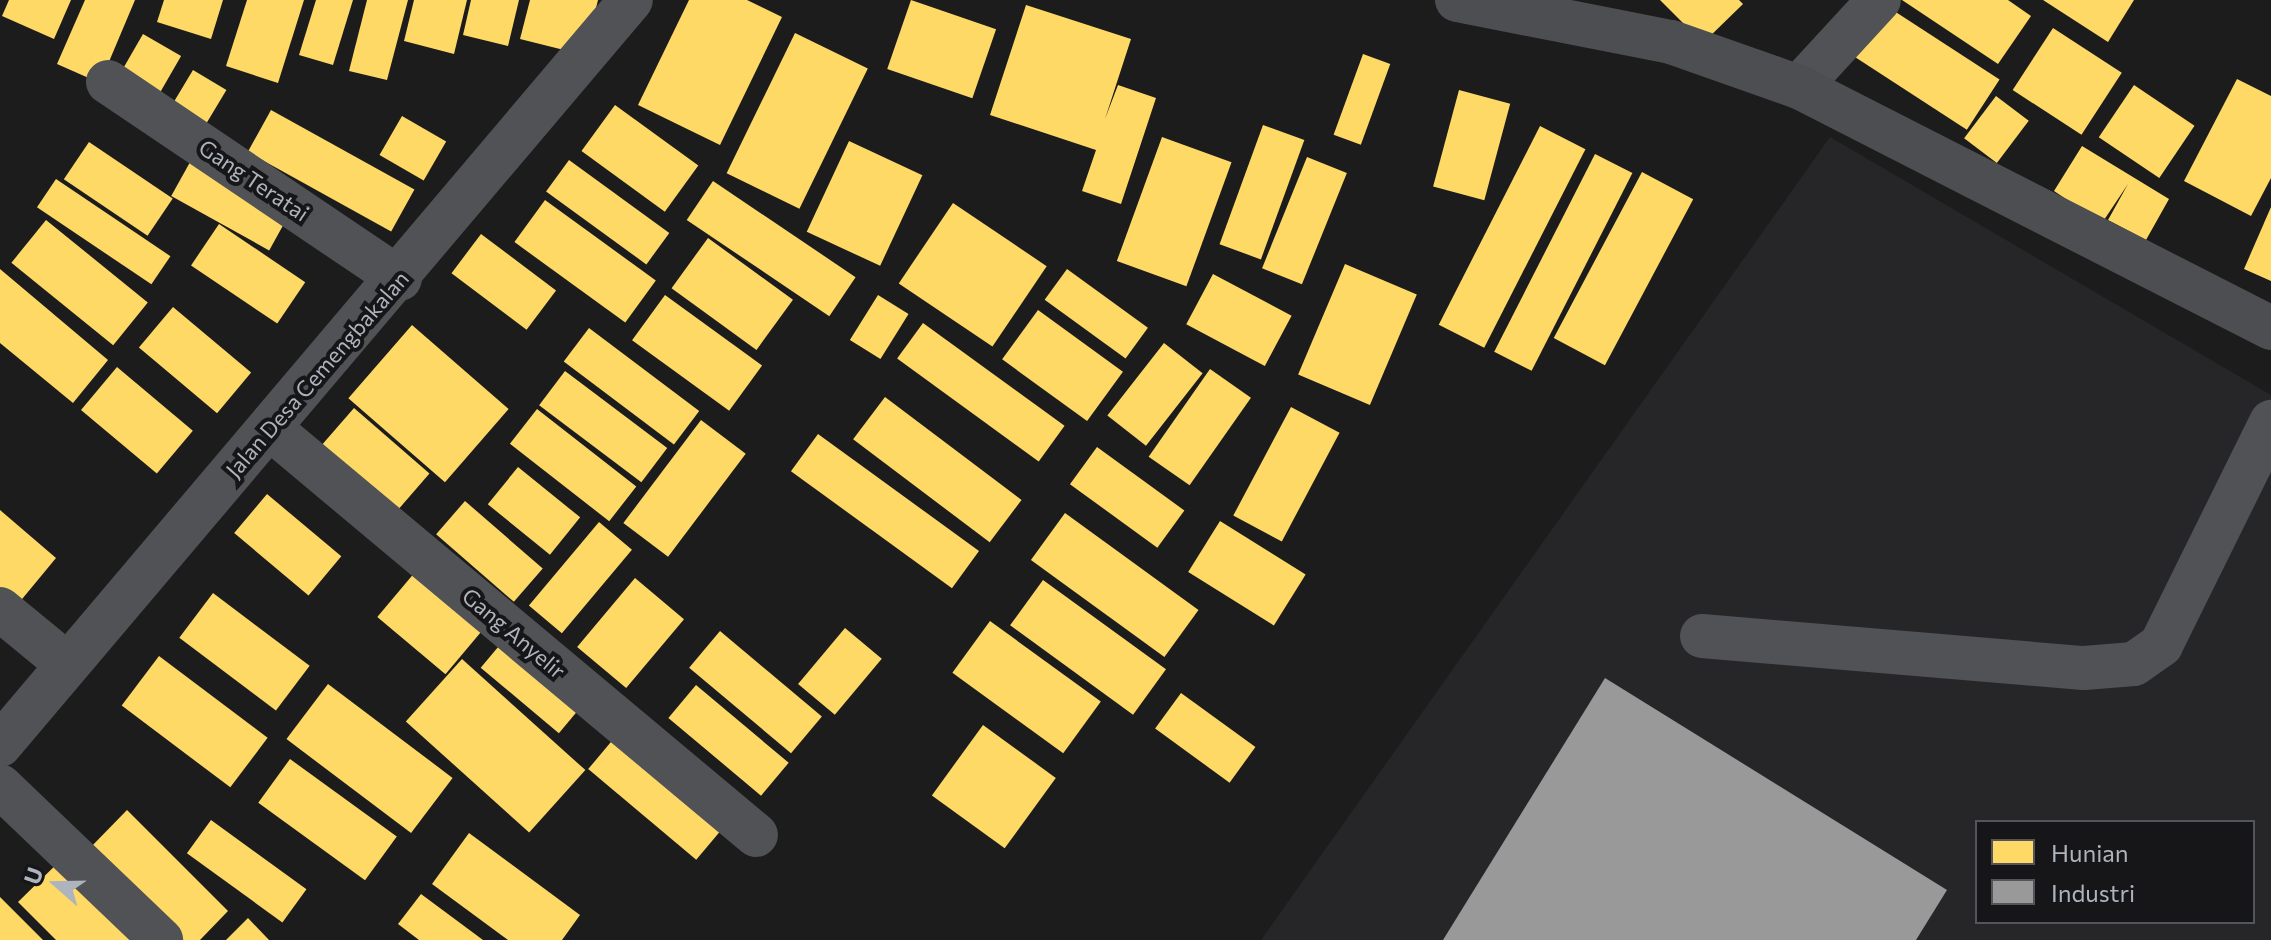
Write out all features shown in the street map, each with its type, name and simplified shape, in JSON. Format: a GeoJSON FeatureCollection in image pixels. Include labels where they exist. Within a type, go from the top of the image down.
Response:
{"type":"FeatureCollection","features":[{"type":"Feature","properties":{"kind":"main road"},"geometry":{"type":"LineString","coordinates":[[1457,0],[1671,42],[1799,87],[2271,328]]}},
{"type":"Feature","properties":{"kind":"street","name":"Jalan Desa Cemengbakalan"},"geometry":{"type":"LineString","coordinates":[[0,745],[400,279],[631,0]]}},
{"type":"Feature","properties":{"kind":"street"},"geometry":{"type":"LineString","coordinates":[[1799,87],[1879,0]]}},
{"type":"Feature","properties":{"kind":"street","name":"Gang Teratai"},"geometry":{"type":"LineString","coordinates":[[108,82],[400,279]]}},
{"type":"Feature","properties":{"kind":"street"},"geometry":{"type":"LineString","coordinates":[[1702,636],[2084,668],[2134,664],[2161,645],[2271,422]]}},
{"type":"Feature","properties":{"kind":"street","name":"Gang Anyelir"},"geometry":{"type":"LineString","coordinates":[[272,430],[756,835]]}},
{"type":"Feature","properties":{"kind":"street"},"geometry":{"type":"LineString","coordinates":[[0,609],[67,664]]}},
{"type":"Feature","properties":{"kind":"street"},"geometry":{"type":"LineString","coordinates":[[0,786],[161,940]]}},
{"type":"Feature","properties":{"kind":"shaded area"},"geometry":{"type":"Polygon","coordinates":[[[1830,137],[2271,395],[2271,940],[1261,940],[1830,137]]]}},
{"type":"Feature","properties":{"kind":"building: Hunian"},"geometry":{"type":"Polygon","coordinates":[[[9,0],[71,0],[54,39],[2,16],[9,0]]]}},
{"type":"Feature","properties":{"kind":"building: Hunian"},"geometry":{"type":"Polygon","coordinates":[[[85,0],[135,0],[100,83],[57,64],[85,0]]]}},
{"type":"Feature","properties":{"kind":"building: Hunian"},"geometry":{"type":"Polygon","coordinates":[[[164,0],[223,0],[211,39],[157,22],[164,0]]]}},
{"type":"Feature","properties":{"kind":"building: Hunian"},"geometry":{"type":"Polygon","coordinates":[[[247,0],[304,0],[278,83],[226,66],[247,0]]]}},
{"type":"Feature","properties":{"kind":"building: Hunian"},"geometry":{"type":"Polygon","coordinates":[[[316,0],[353,0],[333,65],[299,55],[316,0]]]}},
{"type":"Feature","properties":{"kind":"building: Hunian"},"geometry":{"type":"Polygon","coordinates":[[[367,0],[408,0],[387,80],[349,71],[367,0]]]}},
{"type":"Feature","properties":{"kind":"building: Hunian"},"geometry":{"type":"Polygon","coordinates":[[[414,0],[467,0],[454,54],[404,41],[414,0]]]}},
{"type":"Feature","properties":{"kind":"building: Hunian"},"geometry":{"type":"Polygon","coordinates":[[[471,0],[519,0],[508,46],[463,35],[471,0]]]}},
{"type":"Feature","properties":{"kind":"building: Hunian"},"geometry":{"type":"Polygon","coordinates":[[[530,0],[598,0],[584,55],[520,39],[530,0]]]}},
{"type":"Feature","properties":{"kind":"building: Hunian"},"geometry":{"type":"Polygon","coordinates":[[[689,0],[747,0],[782,17],[720,145],[638,105],[689,0]]]}},
{"type":"Feature","properties":{"kind":"building: Hunian"},"geometry":{"type":"Polygon","coordinates":[[[911,0],[996,29],[972,98],[887,69],[911,0]]]}},
{"type":"Feature","properties":{"kind":"building: Hunian"},"geometry":{"type":"Polygon","coordinates":[[[1660,0],[1739,0],[1743,4],[1703,43],[1660,0]]]}},
{"type":"Feature","properties":{"kind":"building: Hunian"},"geometry":{"type":"Polygon","coordinates":[[[1902,0],[2008,0],[2031,16],[1998,64],[1902,0]]]}},
{"type":"Feature","properties":{"kind":"building: Hunian"},"geometry":{"type":"Polygon","coordinates":[[[2043,0],[2134,0],[2108,42],[2043,0]]]}},
{"type":"Feature","properties":{"kind":"building: Hunian"},"geometry":{"type":"Polygon","coordinates":[[[1026,5],[1131,39],[1105,119],[1118,85],[1156,98],[1121,204],[1082,191],[1096,150],[990,115],[1026,5]]]}},
{"type":"Feature","properties":{"kind":"building: Hunian"},"geometry":{"type":"Polygon","coordinates":[[[1888,7],[2000,79],[1967,130],[1855,57],[1888,7]]]}},
{"type":"Feature","properties":{"kind":"building: Hunian"},"geometry":{"type":"Polygon","coordinates":[[[2053,28],[2122,73],[2081,135],[2013,90],[2053,28]]]}},
{"type":"Feature","properties":{"kind":"building: Hunian"},"geometry":{"type":"Polygon","coordinates":[[[795,33],[868,69],[799,209],[727,173],[795,33]]]}},
{"type":"Feature","properties":{"kind":"building: Hunian"},"geometry":{"type":"Polygon","coordinates":[[[143,34],[181,56],[152,106],[114,84],[143,34]]]}},
{"type":"Feature","properties":{"kind":"building: Hunian"},"geometry":{"type":"Polygon","coordinates":[[[1363,54],[1390,64],[1361,145],[1334,135],[1363,54]]]}},
{"type":"Feature","properties":{"kind":"building: Hunian"},"geometry":{"type":"Polygon","coordinates":[[[193,70],[226,90],[198,138],[164,118],[193,70]]]}},
{"type":"Feature","properties":{"kind":"building: Hunian"},"geometry":{"type":"Polygon","coordinates":[[[2237,79],[2271,96],[2271,178],[2251,216],[2184,181],[2237,79]]]}},
{"type":"Feature","properties":{"kind":"building: Hunian"},"geometry":{"type":"Polygon","coordinates":[[[2134,85],[2195,126],[2159,178],[2099,137],[2134,85]]]}},
{"type":"Feature","properties":{"kind":"building: Hunian"},"geometry":{"type":"Polygon","coordinates":[[[1459,90],[1510,104],[1484,200],[1433,187],[1459,90]]]}},
{"type":"Feature","properties":{"kind":"building: Hunian"},"geometry":{"type":"Polygon","coordinates":[[[1996,96],[2029,121],[1997,163],[1964,138],[1996,96]]]}},
{"type":"Feature","properties":{"kind":"building: Hunian"},"geometry":{"type":"Polygon","coordinates":[[[615,105],[698,166],[665,212],[581,151],[615,105]]]}},
{"type":"Feature","properties":{"kind":"building: Hunian"},"geometry":{"type":"Polygon","coordinates":[[[271,110],[414,190],[391,231],[248,152],[271,110]]]}},
{"type":"Feature","properties":{"kind":"building: Hunian"},"geometry":{"type":"Polygon","coordinates":[[[402,116],[446,142],[424,180],[380,155],[402,116]]]}},
{"type":"Feature","properties":{"kind":"building: Hunian"},"geometry":{"type":"Polygon","coordinates":[[[1263,125],[1304,140],[1261,259],[1220,244],[1263,125]]]}},
{"type":"Feature","properties":{"kind":"building: Hunian"},"geometry":{"type":"Polygon","coordinates":[[[1540,126],[1585,149],[1484,348],[1439,325],[1540,126]]]}},
{"type":"Feature","properties":{"kind":"building: Hunian"},"geometry":{"type":"Polygon","coordinates":[[[1162,137],[1232,162],[1186,286],[1117,261],[1162,137]]]}},
{"type":"Feature","properties":{"kind":"building: Hunian"},"geometry":{"type":"Polygon","coordinates":[[[849,141],[922,175],[880,266],[807,232],[849,141]]]}},
{"type":"Feature","properties":{"kind":"building: Hunian"},"geometry":{"type":"Polygon","coordinates":[[[89,142],[173,198],[148,236],[64,179],[89,142]]]}},
{"type":"Feature","properties":{"kind":"building: Hunian"},"geometry":{"type":"Polygon","coordinates":[[[2082,146],[2169,199],[2146,240],[2108,220],[2128,184],[2102,223],[2054,191],[2082,146]]]}},
{"type":"Feature","properties":{"kind":"building: Hunian"},"geometry":{"type":"Polygon","coordinates":[[[1595,154],[1632,173],[1532,371],[1494,352],[1595,154]]]}},
{"type":"Feature","properties":{"kind":"building: Hunian"},"geometry":{"type":"Polygon","coordinates":[[[194,155],[292,209],[269,250],[171,196],[194,155]]]}},
{"type":"Feature","properties":{"kind":"building: Hunian"},"geometry":{"type":"Polygon","coordinates":[[[1307,157],[1347,173],[1302,284],[1262,268],[1307,157]]]}},
{"type":"Feature","properties":{"kind":"building: Hunian"},"geometry":{"type":"Polygon","coordinates":[[[569,160],[669,233],[646,264],[546,192],[569,160]]]}},
{"type":"Feature","properties":{"kind":"building: Hunian"},"geometry":{"type":"Polygon","coordinates":[[[1642,172],[1693,199],[1605,365],[1554,338],[1642,172]]]}},
{"type":"Feature","properties":{"kind":"building: Hunian"},"geometry":{"type":"Polygon","coordinates":[[[56,179],[170,256],[151,284],[37,207],[56,179]]]}},
{"type":"Feature","properties":{"kind":"building: Hunian"},"geometry":{"type":"Polygon","coordinates":[[[713,181],[856,277],[829,316],[687,220],[713,181]]]}},
{"type":"Feature","properties":{"kind":"building: Hunian"},"geometry":{"type":"Polygon","coordinates":[[[545,200],[656,281],[625,323],[514,242],[545,200]]]}},
{"type":"Feature","properties":{"kind":"building: Hunian"},"geometry":{"type":"Polygon","coordinates":[[[953,203],[1047,266],[992,347],[899,283],[953,203]]]}},
{"type":"Feature","properties":{"kind":"building: Hunian"},"geometry":{"type":"Polygon","coordinates":[[[2271,207],[2271,281],[2244,269],[2271,207]]]}},
{"type":"Feature","properties":{"kind":"building: Hunian"},"geometry":{"type":"Polygon","coordinates":[[[46,220],[148,302],[113,345],[11,263],[46,220]]]}},
{"type":"Feature","properties":{"kind":"building: Hunian"},"geometry":{"type":"Polygon","coordinates":[[[219,224],[305,282],[277,324],[191,265],[219,224]]]}},
{"type":"Feature","properties":{"kind":"building: Hunian"},"geometry":{"type":"Polygon","coordinates":[[[481,234],[556,291],[527,330],[452,273],[481,234]]]}},
{"type":"Feature","properties":{"kind":"building: Hunian"},"geometry":{"type":"Polygon","coordinates":[[[708,238],[793,300],[757,350],[672,288],[708,238]]]}},
{"type":"Feature","properties":{"kind":"building: Hunian"},"geometry":{"type":"Polygon","coordinates":[[[1345,264],[1417,294],[1370,405],[1298,374],[1345,264]]]}},
{"type":"Feature","properties":{"kind":"building: Hunian"},"geometry":{"type":"Polygon","coordinates":[[[0,269],[108,360],[73,403],[0,343],[0,269]]]}},
{"type":"Feature","properties":{"kind":"building: Hunian"},"geometry":{"type":"Polygon","coordinates":[[[1067,269],[1148,328],[1126,359],[1045,300],[1067,269]]]}},
{"type":"Feature","properties":{"kind":"building: Hunian"},"geometry":{"type":"Polygon","coordinates":[[[1213,274],[1292,316],[1265,366],[1186,324],[1213,274]]]}},
{"type":"Feature","properties":{"kind":"building: Hunian"},"geometry":{"type":"Polygon","coordinates":[[[665,295],[762,366],[729,411],[632,340],[665,295]]]}},
{"type":"Feature","properties":{"kind":"building: Hunian"},"geometry":{"type":"Polygon","coordinates":[[[878,295],[909,314],[880,359],[850,340],[878,295]]]}},
{"type":"Feature","properties":{"kind":"building: Hunian"},"geometry":{"type":"Polygon","coordinates":[[[173,307],[251,373],[217,413],[139,348],[173,307]]]}},
{"type":"Feature","properties":{"kind":"building: Hunian"},"geometry":{"type":"Polygon","coordinates":[[[1038,310],[1123,372],[1087,421],[1002,359],[1038,310]]]}},
{"type":"Feature","properties":{"kind":"building: Hunian"},"geometry":{"type":"Polygon","coordinates":[[[923,323],[1065,426],[1039,461],[897,359],[923,323]]]}},
{"type":"Feature","properties":{"kind":"building: Hunian"},"geometry":{"type":"Polygon","coordinates":[[[412,325],[509,409],[445,482],[348,398],[412,325]]]}},
{"type":"Feature","properties":{"kind":"building: Hunian"},"geometry":{"type":"Polygon","coordinates":[[[589,328],[699,411],[674,445],[564,362],[589,328]]]}},
{"type":"Feature","properties":{"kind":"building: Hunian"},"geometry":{"type":"Polygon","coordinates":[[[1164,343],[1203,373],[1146,446],[1107,415],[1164,343]]]}},
{"type":"Feature","properties":{"kind":"building: Hunian"},"geometry":{"type":"Polygon","coordinates":[[[117,367],[193,431],[157,474],[81,410],[117,367]]]}},
{"type":"Feature","properties":{"kind":"building: Hunian"},"geometry":{"type":"Polygon","coordinates":[[[1210,369],[1251,398],[1190,485],[1149,457],[1210,369]]]}},
{"type":"Feature","properties":{"kind":"building: Hunian"},"geometry":{"type":"Polygon","coordinates":[[[565,371],[667,448],[641,482],[539,405],[565,371]]]}},
{"type":"Feature","properties":{"kind":"building: Hunian"},"geometry":{"type":"Polygon","coordinates":[[[885,397],[1022,500],[990,542],[853,439],[885,397]]]}},
{"type":"Feature","properties":{"kind":"building: Hunian"},"geometry":{"type":"Polygon","coordinates":[[[1291,407],[1340,433],[1282,541],[1233,516],[1291,407]]]}},
{"type":"Feature","properties":{"kind":"building: Hunian"},"geometry":{"type":"Polygon","coordinates":[[[354,408],[429,474],[389,520],[313,455],[354,408]]]}},
{"type":"Feature","properties":{"kind":"building: Hunian"},"geometry":{"type":"Polygon","coordinates":[[[537,409],[636,487],[609,521],[510,444],[537,409]]]}},
{"type":"Feature","properties":{"kind":"building: Hunian"},"geometry":{"type":"Polygon","coordinates":[[[701,420],[746,454],[668,557],[623,523],[701,420]]]}},
{"type":"Feature","properties":{"kind":"building: Hunian"},"geometry":{"type":"Polygon","coordinates":[[[818,434],[979,551],[952,588],[791,471],[818,434]]]}},
{"type":"Feature","properties":{"kind":"building: Hunian"},"geometry":{"type":"Polygon","coordinates":[[[1097,447],[1184,510],[1157,548],[1070,484],[1097,447]]]}},
{"type":"Feature","properties":{"kind":"building: Hunian"},"geometry":{"type":"Polygon","coordinates":[[[518,467],[580,517],[550,555],[488,504],[518,467]]]}},
{"type":"Feature","properties":{"kind":"building: Hunian"},"geometry":{"type":"Polygon","coordinates":[[[267,494],[341,556],[309,595],[234,533],[267,494]]]}},
{"type":"Feature","properties":{"kind":"building: Hunian"},"geometry":{"type":"Polygon","coordinates":[[[465,501],[543,569],[514,602],[436,534],[465,501]]]}},
{"type":"Feature","properties":{"kind":"building: Hunian"},"geometry":{"type":"Polygon","coordinates":[[[0,510],[56,558],[13,610],[0,600],[0,510]]]}},
{"type":"Feature","properties":{"kind":"building: Hunian"},"geometry":{"type":"Polygon","coordinates":[[[1065,513],[1198,610],[1164,657],[1031,560],[1065,513]]]}},
{"type":"Feature","properties":{"kind":"building: Hunian"},"geometry":{"type":"Polygon","coordinates":[[[1220,521],[1306,575],[1274,625],[1188,572],[1220,521]]]}},
{"type":"Feature","properties":{"kind":"building: Hunian"},"geometry":{"type":"Polygon","coordinates":[[[599,522],[632,550],[562,633],[529,605],[599,522]]]}},
{"type":"Feature","properties":{"kind":"building: Hunian"},"geometry":{"type":"Polygon","coordinates":[[[421,565],[489,622],[445,674],[377,617],[421,565]]]}},
{"type":"Feature","properties":{"kind":"building: Hunian"},"geometry":{"type":"Polygon","coordinates":[[[635,578],[684,619],[626,688],[577,647],[635,578]]]}},
{"type":"Feature","properties":{"kind":"building: Hunian"},"geometry":{"type":"Polygon","coordinates":[[[1043,580],[1166,669],[1133,715],[1010,625],[1043,580]]]}},
{"type":"Feature","properties":{"kind":"building: Hunian"},"geometry":{"type":"Polygon","coordinates":[[[213,593],[310,666],[276,711],[179,638],[213,593]]]}},
{"type":"Feature","properties":{"kind":"building: Hunian"},"geometry":{"type":"Polygon","coordinates":[[[990,621],[1101,702],[1063,753],[952,673],[990,621]]]}},
{"type":"Feature","properties":{"kind":"building: Hunian"},"geometry":{"type":"Polygon","coordinates":[[[845,628],[882,659],[835,715],[798,684],[845,628]]]}},
{"type":"Feature","properties":{"kind":"building: Hunian"},"geometry":{"type":"Polygon","coordinates":[[[720,631],[822,716],[791,753],[689,668],[720,631]]]}},
{"type":"Feature","properties":{"kind":"building: Hunian"},"geometry":{"type":"Polygon","coordinates":[[[509,634],[587,700],[559,733],[481,668],[509,634]]]}},
{"type":"Feature","properties":{"kind":"building: Hunian"},"geometry":{"type":"Polygon","coordinates":[[[159,656],[268,738],[230,787],[122,706],[159,656]]]}},
{"type":"Feature","properties":{"kind":"building: Hunian"},"geometry":{"type":"Polygon","coordinates":[[[462,659],[585,770],[529,832],[406,721],[462,659]]]}},
{"type":"Feature","properties":{"kind":"building: Hunian"},"geometry":{"type":"Polygon","coordinates":[[[328,684],[453,778],[411,833],[286,739],[328,684]]]}},
{"type":"Feature","properties":{"kind":"building: Hunian"},"geometry":{"type":"Polygon","coordinates":[[[696,685],[789,763],[761,796],[668,718],[696,685]]]}},
{"type":"Feature","properties":{"kind":"building: Hunian"},"geometry":{"type":"Polygon","coordinates":[[[1181,693],[1255,747],[1230,783],[1155,729],[1181,693]]]}},
{"type":"Feature","properties":{"kind":"building: Hunian"},"geometry":{"type":"Polygon","coordinates":[[[983,725],[1056,778],[1005,848],[932,795],[983,725]]]}},
{"type":"Feature","properties":{"kind":"building: Hunian"},"geometry":{"type":"Polygon","coordinates":[[[621,730],[729,821],[696,860],[588,769],[621,730]]]}},
{"type":"Feature","properties":{"kind":"building: Hunian"},"geometry":{"type":"Polygon","coordinates":[[[290,759],[397,837],[365,880],[258,803],[290,759]]]}},
{"type":"Feature","properties":{"kind":"building: Hunian"},"geometry":{"type":"Polygon","coordinates":[[[127,810],[228,911],[200,940],[177,940],[88,850],[127,810]]]}},
{"type":"Feature","properties":{"kind":"building: Hunian"},"geometry":{"type":"Polygon","coordinates":[[[211,820],[306,889],[282,923],[187,853],[211,820]]]}},
{"type":"Feature","properties":{"kind":"building: Hunian"},"geometry":{"type":"Polygon","coordinates":[[[469,833],[580,915],[562,940],[508,940],[432,884],[469,833]]]}},
{"type":"Feature","properties":{"kind":"building: Hunian"},"geometry":{"type":"Polygon","coordinates":[[[68,853],[155,940],[56,940],[18,902],[68,853]]]}},
{"type":"Feature","properties":{"kind":"building: Hunian"},"geometry":{"type":"Polygon","coordinates":[[[421,894],[483,940],[419,940],[398,924],[421,894]]]}},
{"type":"Feature","properties":{"kind":"building: Hunian"},"geometry":{"type":"Polygon","coordinates":[[[0,897],[43,940],[0,940],[0,897]]]}},
{"type":"Feature","properties":{"kind":"building: Hunian"},"geometry":{"type":"Polygon","coordinates":[[[248,918],[269,940],[226,940],[248,918]]]}},
{"type":"Feature","properties":{"kind":"building: Industri"},"geometry":{"type":"Polygon","coordinates":[[[1605,678],[1947,890],[1916,940],[1443,940],[1605,678]]]}}]}
